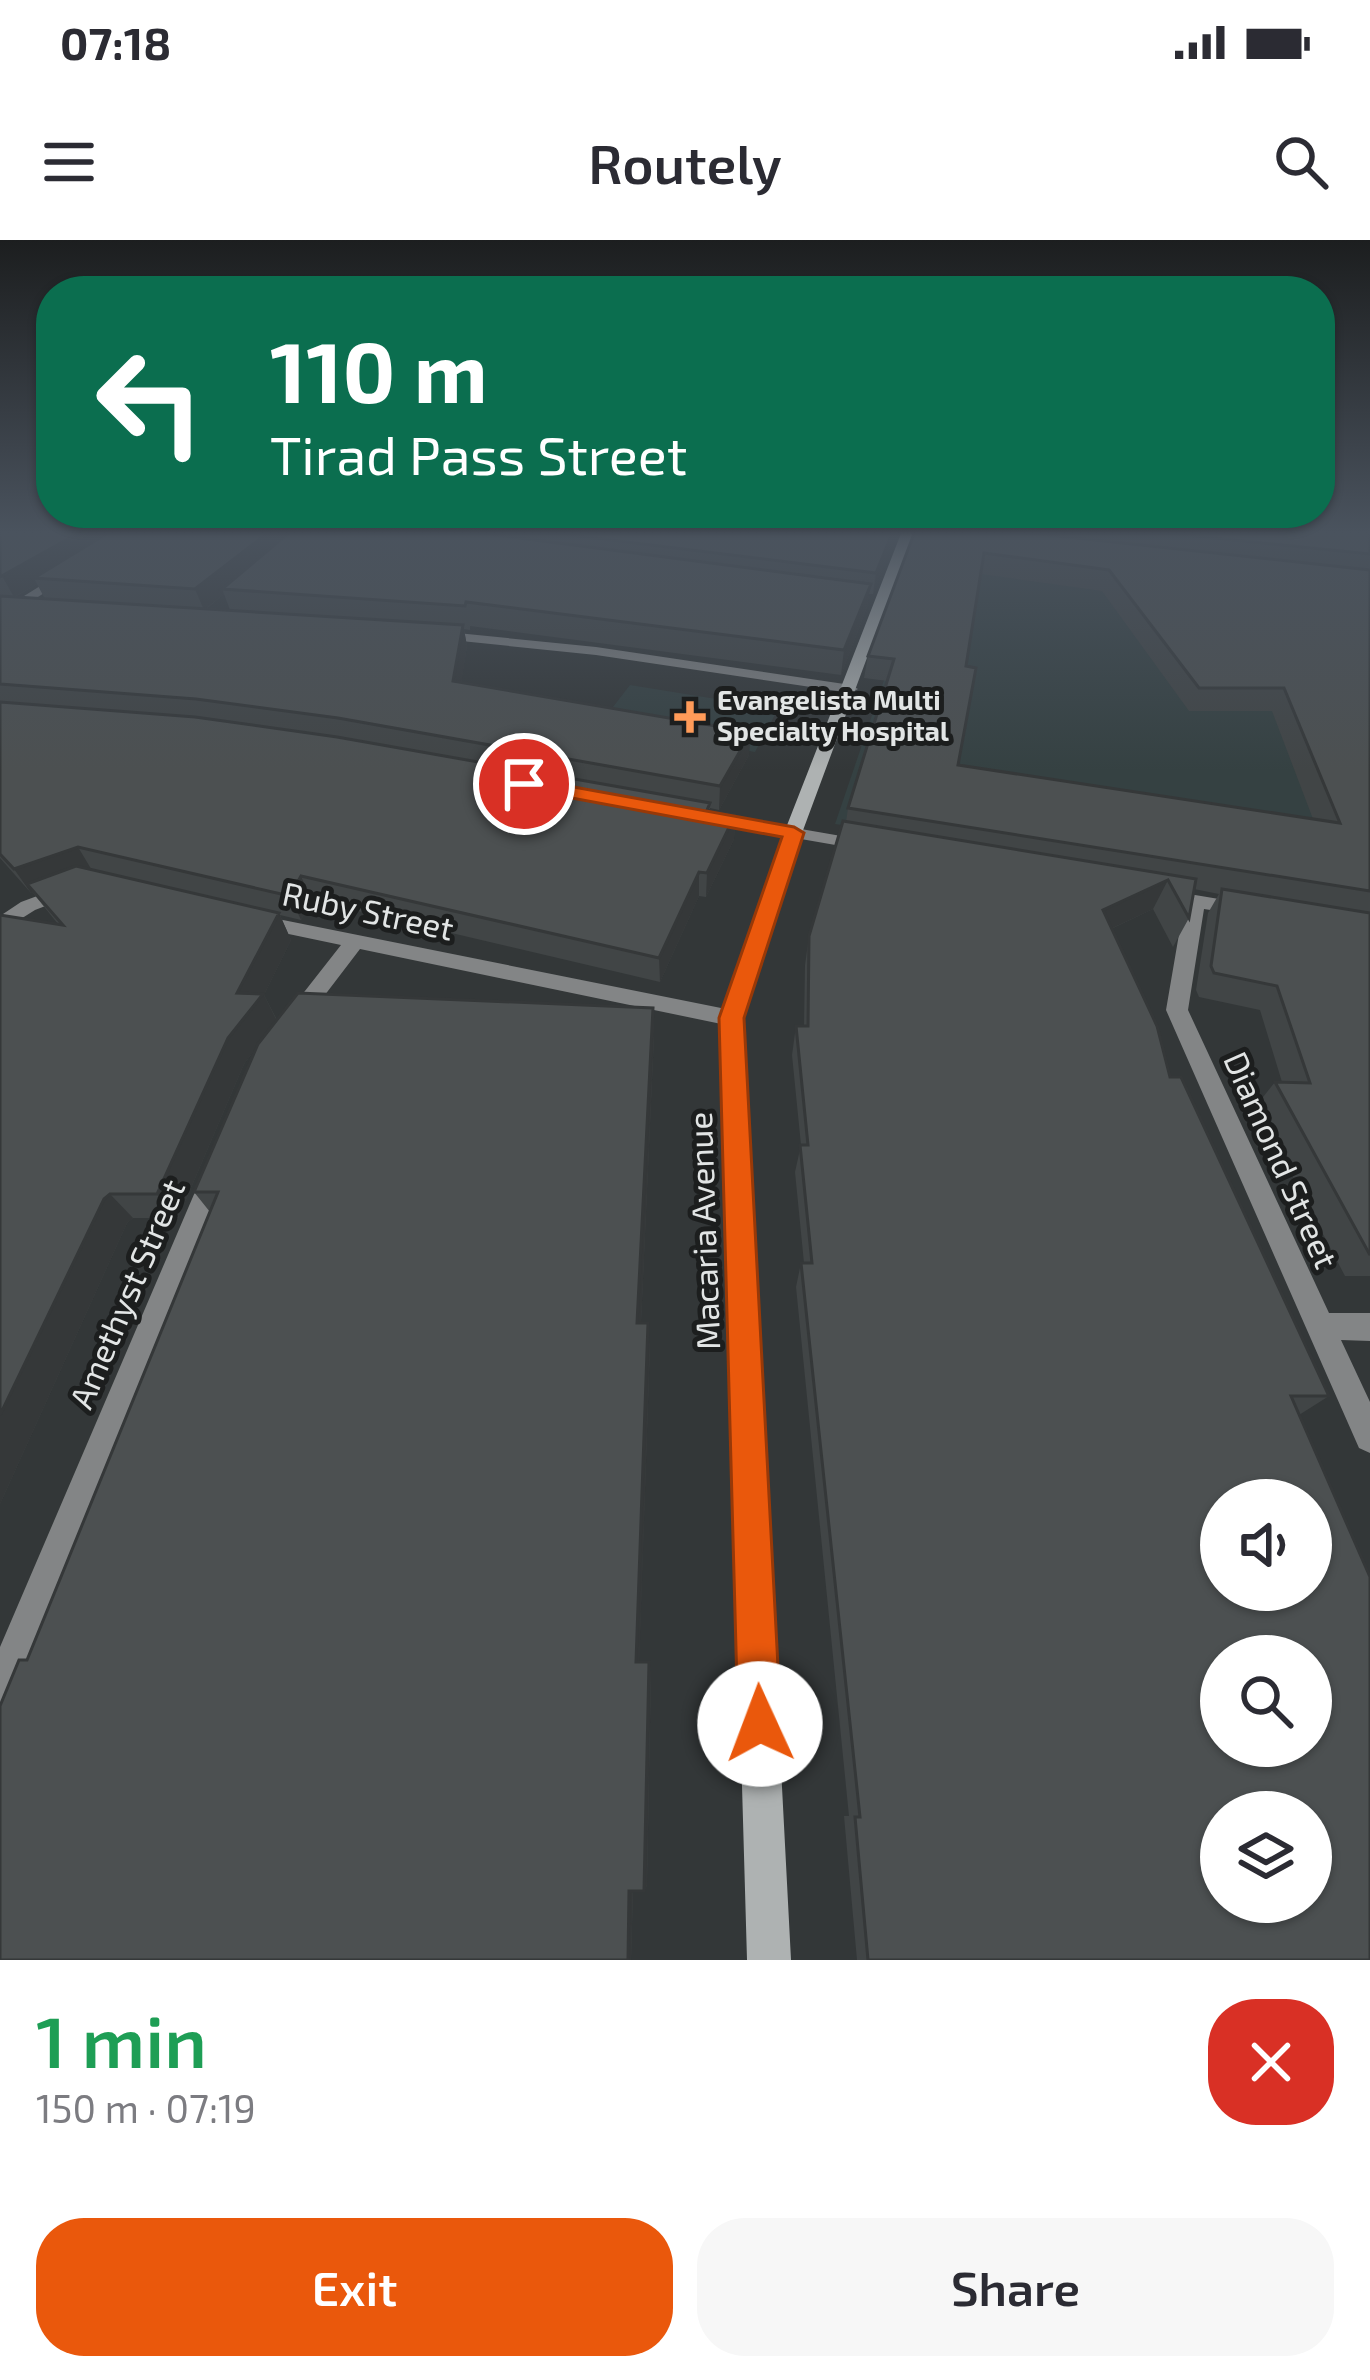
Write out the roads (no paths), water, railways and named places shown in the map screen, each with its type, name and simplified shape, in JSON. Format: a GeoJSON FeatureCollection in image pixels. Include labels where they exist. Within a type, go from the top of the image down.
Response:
{"type":"FeatureCollection","features":[{"type":"Feature","properties":{"kind":"street","name":"Macaria Avenue"},"geometry":{"type":"LineString","coordinates":[[769,1960],[731,1018],[794,833],[851,689],[871,611]]}},
{"type":"Feature","properties":{"kind":"street"},"geometry":{"type":"LineString","coordinates":[[419,633],[596,651],[851,689]]}},
{"type":"Feature","properties":{"kind":"street"},"geometry":{"type":"LineString","coordinates":[[676,811],[888,849]]}},
{"type":"Feature","properties":{"kind":"street"},"geometry":{"type":"LineString","coordinates":[[0,925],[28,906],[92,882]]}},
{"type":"Feature","properties":{"kind":"street"},"geometry":{"type":"LineString","coordinates":[[1148,893],[1261,912]]}},
{"type":"Feature","properties":{"kind":"street","name":"Diamond Street"},"geometry":{"type":"LineString","coordinates":[[1195,902],[1177,1010],[1370,1437]]}},
{"type":"Feature","properties":{"kind":"street","name":"Ruby Street"},"geometry":{"type":"LineString","coordinates":[[244,918],[731,1018]]}},
{"type":"Feature","properties":{"kind":"street"},"geometry":{"type":"LineString","coordinates":[[273,1048],[353,944]]}},
{"type":"Feature","properties":{"kind":"street","name":"Amethyst Street"},"geometry":{"type":"LineString","coordinates":[[0,1691],[225,1153]]}},
{"type":"Feature","properties":{"kind":"street"},"geometry":{"type":"LineString","coordinates":[[1318,1326],[1370,1327]]}},
{"type":"Feature","properties":{"kind":"place","name":"Evangelista Multi Specialty Hospital"},"geometry":{"type":"Point","coordinates":[690,717]}}]}
